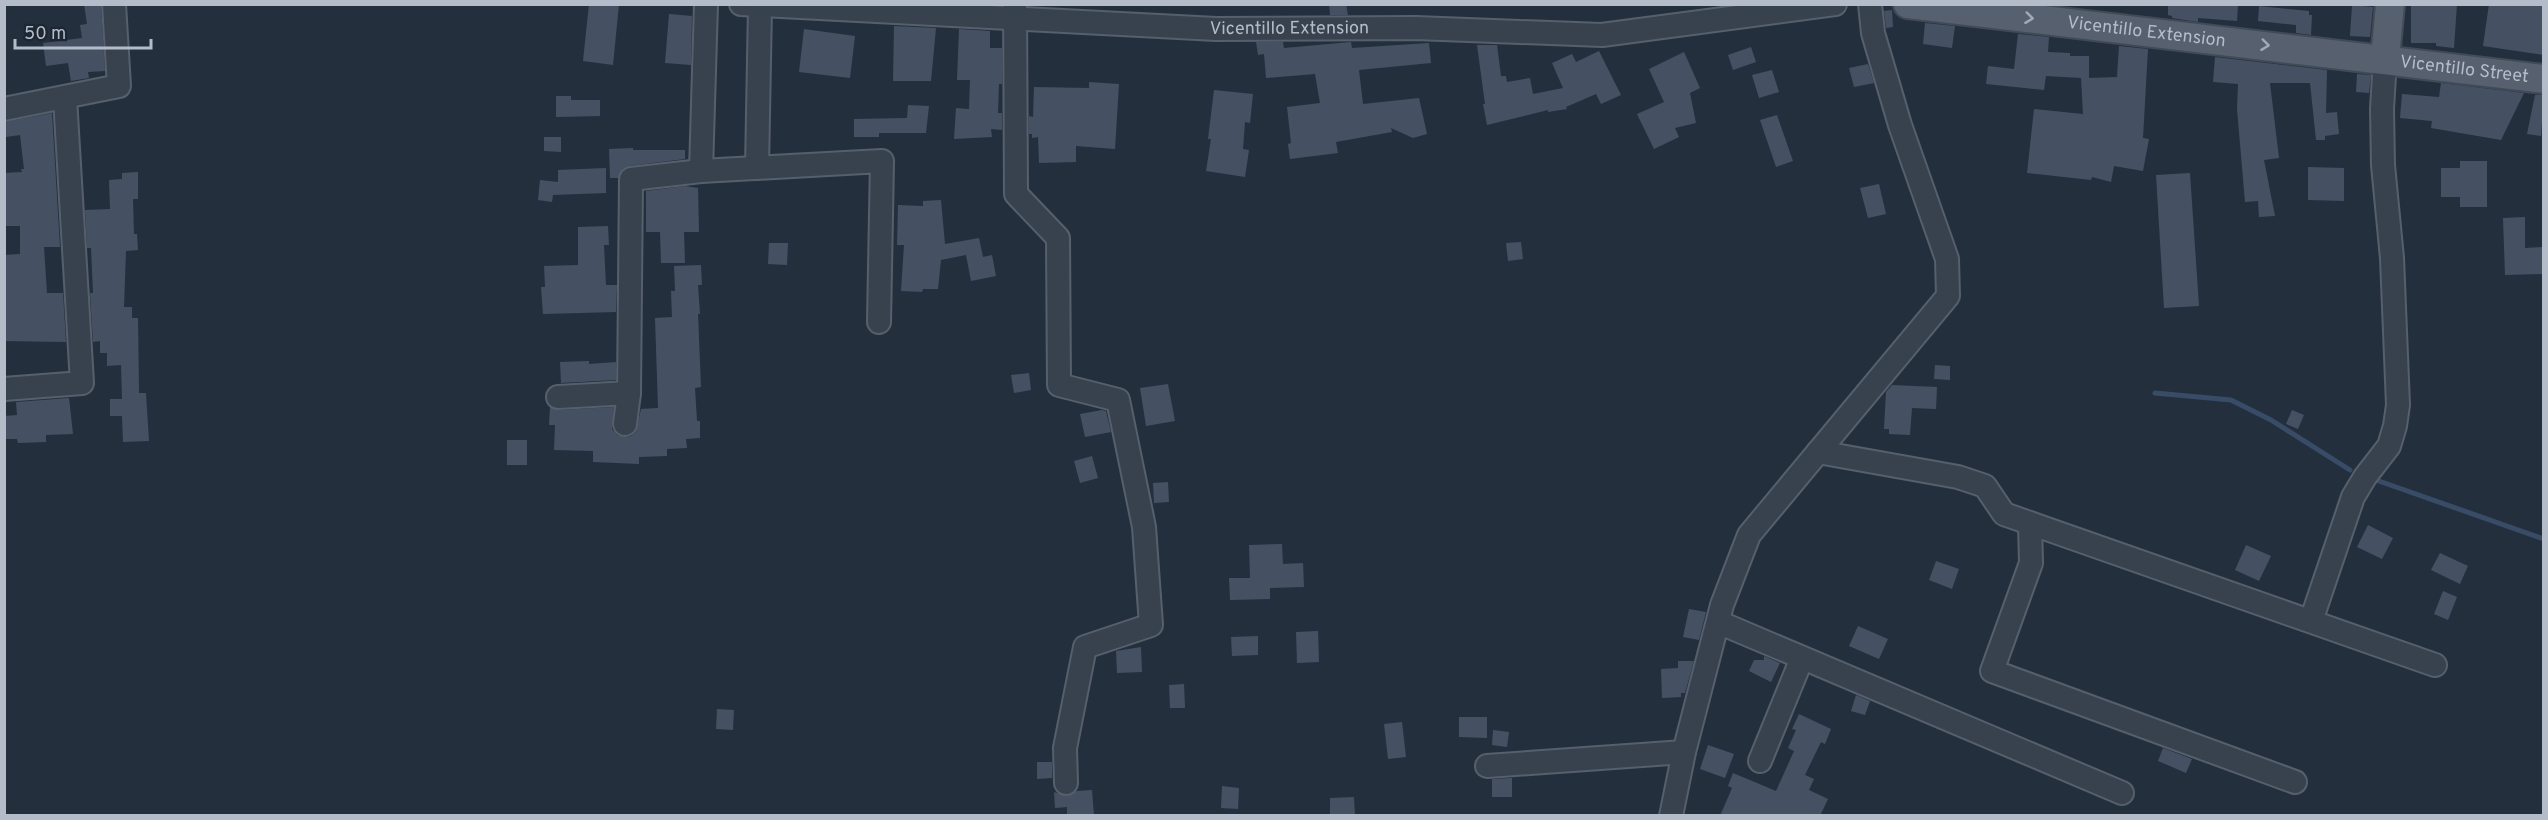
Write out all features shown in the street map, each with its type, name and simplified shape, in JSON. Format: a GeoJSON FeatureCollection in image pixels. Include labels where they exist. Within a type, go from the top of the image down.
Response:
{"type":"FeatureCollection","features":[{"type":"Feature","properties":{"kind":"main road","name":"Vicentillo Extension"},"geometry":{"type":"LineString","coordinates":[[1908,4],[2385,59]]}},
{"type":"Feature","properties":{"kind":"main road"},"geometry":{"type":"LineString","coordinates":[[2385,59],[2390,4]]}},
{"type":"Feature","properties":{"kind":"main road","name":"Vicentillo Street"},"geometry":{"type":"LineString","coordinates":[[2385,59],[2544,79]]}},
{"type":"Feature","properties":{"kind":"street"},"geometry":{"type":"LineString","coordinates":[[4,109],[118,86],[114,4]]}},
{"type":"Feature","properties":{"kind":"street"},"geometry":{"type":"LineString","coordinates":[[701,171],[706,4]]}},
{"type":"Feature","properties":{"kind":"street","name":"Vicentillo Extension"},"geometry":{"type":"LineString","coordinates":[[751,5],[1014,12],[1216,29],[1416,28],[1602,35],[1835,4]]}},
{"type":"Feature","properties":{"kind":"street"},"geometry":{"type":"LineString","coordinates":[[1671,816],[1684,752],[1718,622],[1749,535],[1948,296],[1947,260],[1897,115],[1873,33],[1870,4]]}},
{"type":"Feature","properties":{"kind":"street"},"geometry":{"type":"LineString","coordinates":[[751,5],[757,168]]}},
{"type":"Feature","properties":{"kind":"street"},"geometry":{"type":"LineString","coordinates":[[1014,12],[1017,194],[1058,238],[1059,385],[1118,400],[1144,527],[1151,625],[1085,648],[1065,748],[1066,783]]}},
{"type":"Feature","properties":{"kind":"street"},"geometry":{"type":"LineString","coordinates":[[2312,621],[2353,497],[2389,446],[2398,405],[2392,258],[2383,165],[2382,109],[2385,59]]}},
{"type":"Feature","properties":{"kind":"street"},"geometry":{"type":"LineString","coordinates":[[4,388],[82,382],[64,98]]}},
{"type":"Feature","properties":{"kind":"street"},"geometry":{"type":"LineString","coordinates":[[626,424],[631,179],[701,171],[882,161],[879,322]]}},
{"type":"Feature","properties":{"kind":"street"},"geometry":{"type":"LineString","coordinates":[[558,397],[628,393]]}},
{"type":"Feature","properties":{"kind":"street"},"geometry":{"type":"LineString","coordinates":[[1818,452],[1958,477],[1984,486],[2004,514],[2435,664]]}},
{"type":"Feature","properties":{"kind":"street"},"geometry":{"type":"LineString","coordinates":[[2030,524],[2031,562],[1992,671],[2295,782]]}},
{"type":"Feature","properties":{"kind":"street"},"geometry":{"type":"LineString","coordinates":[[1718,622],[2122,793]]}},
{"type":"Feature","properties":{"kind":"street"},"geometry":{"type":"LineString","coordinates":[[1760,761],[1802,658]]}},
{"type":"Feature","properties":{"kind":"street"},"geometry":{"type":"LineString","coordinates":[[1487,766],[1684,752]]}},
{"type":"Feature","properties":{"kind":"building"},"geometry":{"type":"Polygon","coordinates":[[[84,4],[101,4],[105,71],[88,72],[89,78],[71,81],[68,63],[46,66],[43,43],[82,38],[80,25],[87,24],[84,4]]]}},
{"type":"Feature","properties":{"kind":"building"},"geometry":{"type":"Polygon","coordinates":[[[589,4],[619,4],[613,65],[583,61],[589,4]]]}},
{"type":"Feature","properties":{"kind":"building"},"geometry":{"type":"Polygon","coordinates":[[[1329,4],[1346,4],[1348,15],[1330,15],[1329,4]]]}},
{"type":"Feature","properties":{"kind":"building"},"geometry":{"type":"Polygon","coordinates":[[[2168,4],[2238,6],[2237,21],[2198,18],[2198,22],[2172,18],[2168,15],[2168,4]]]}},
{"type":"Feature","properties":{"kind":"building"},"geometry":{"type":"Polygon","coordinates":[[[2411,4],[2457,4],[2454,48],[2436,46],[2436,43],[2411,43],[2411,4]]]}},
{"type":"Feature","properties":{"kind":"building"},"geometry":{"type":"Polygon","coordinates":[[[2489,4],[2544,4],[2544,55],[2483,46],[2489,4]]]}},
{"type":"Feature","properties":{"kind":"building"},"geometry":{"type":"Polygon","coordinates":[[[2352,5],[2373,7],[2370,37],[2350,36],[2352,5]]]}},
{"type":"Feature","properties":{"kind":"building"},"geometry":{"type":"Polygon","coordinates":[[[2259,6],[2309,11],[2309,15],[2312,15],[2311,35],[2296,33],[2296,25],[2258,21],[2259,6]]]}},
{"type":"Feature","properties":{"kind":"building"},"geometry":{"type":"Polygon","coordinates":[[[1892,10],[1893,27],[1886,28],[1884,11],[1892,10]]]}},
{"type":"Feature","properties":{"kind":"building"},"geometry":{"type":"Polygon","coordinates":[[[669,14],[692,16],[691,65],[665,63],[669,14]]]}},
{"type":"Feature","properties":{"kind":"building"},"geometry":{"type":"Polygon","coordinates":[[[1925,23],[1955,26],[1952,48],[1923,44],[1925,23]]]}},
{"type":"Feature","properties":{"kind":"building"},"geometry":{"type":"Polygon","coordinates":[[[894,26],[936,28],[931,81],[893,81],[894,26]]]}},
{"type":"Feature","properties":{"kind":"building"},"geometry":{"type":"Polygon","coordinates":[[[804,29],[855,36],[850,78],[799,72],[804,29]]]}},
{"type":"Feature","properties":{"kind":"building"},"geometry":{"type":"Polygon","coordinates":[[[959,29],[990,31],[990,48],[1002,48],[1002,84],[999,84],[998,113],[1002,113],[1002,130],[991,129],[992,137],[954,139],[956,108],[969,109],[970,80],[957,80],[959,29]]]}},
{"type":"Feature","properties":{"kind":"building"},"geometry":{"type":"Polygon","coordinates":[[[2018,34],[2049,37],[2048,52],[2070,53],[2070,56],[2089,56],[2089,78],[2117,77],[2119,46],[2148,49],[2143,138],[2149,139],[2143,171],[2114,166],[2111,182],[2092,177],[2091,180],[2027,173],[2034,109],[2083,114],[2081,78],[2046,76],[2044,90],[1986,84],[1988,66],[2014,69],[2018,34]]]}},
{"type":"Feature","properties":{"kind":"building"},"geometry":{"type":"Polygon","coordinates":[[[1256,42],[1283,42],[1284,48],[1351,42],[1352,48],[1429,43],[1431,63],[1359,70],[1363,104],[1419,98],[1427,134],[1413,138],[1391,128],[1392,132],[1336,142],[1338,153],[1290,159],[1288,144],[1291,143],[1287,107],[1320,103],[1315,74],[1266,78],[1264,54],[1258,55],[1256,42]]]}},
{"type":"Feature","properties":{"kind":"building"},"geometry":{"type":"Polygon","coordinates":[[[1477,45],[1497,45],[1501,76],[1506,76],[1507,82],[1530,78],[1533,94],[1563,88],[1552,63],[1572,54],[1576,62],[1599,51],[1621,95],[1601,104],[1596,94],[1566,107],[1567,109],[1548,112],[1548,110],[1487,125],[1477,45]]]}},
{"type":"Feature","properties":{"kind":"building"},"geometry":{"type":"Polygon","coordinates":[[[1751,47],[1756,62],[1733,70],[1728,55],[1751,47]]]}},
{"type":"Feature","properties":{"kind":"building"},"geometry":{"type":"Polygon","coordinates":[[[1684,52],[1700,88],[1690,93],[1696,123],[1675,128],[1679,137],[1654,149],[1637,114],[1664,102],[1649,69],[1684,52]]]}},
{"type":"Feature","properties":{"kind":"building"},"geometry":{"type":"Polygon","coordinates":[[[2215,57],[2327,70],[2326,113],[2337,112],[2339,134],[2325,136],[2325,140],[2316,140],[2310,83],[2270,83],[2279,158],[2264,160],[2275,216],[2259,217],[2258,201],[2245,202],[2237,109],[2238,84],[2213,82],[2215,57]]]}},
{"type":"Feature","properties":{"kind":"building"},"geometry":{"type":"Polygon","coordinates":[[[1868,64],[1874,83],[1854,87],[1849,68],[1868,64]]]}},
{"type":"Feature","properties":{"kind":"building"},"geometry":{"type":"Polygon","coordinates":[[[1772,70],[1779,92],[1759,98],[1752,75],[1772,70]]]}},
{"type":"Feature","properties":{"kind":"building"},"geometry":{"type":"Polygon","coordinates":[[[2357,74],[2371,75],[2369,93],[2356,92],[2357,74]]]}},
{"type":"Feature","properties":{"kind":"building"},"geometry":{"type":"Polygon","coordinates":[[[1089,82],[1119,84],[1115,149],[1076,146],[1076,162],[1039,163],[1038,137],[1032,138],[1032,134],[1029,134],[1029,116],[1033,117],[1034,87],[1089,88],[1089,82]]]}},
{"type":"Feature","properties":{"kind":"building"},"geometry":{"type":"Polygon","coordinates":[[[2441,83],[2524,93],[2501,140],[2431,128],[2432,121],[2400,118],[2402,94],[2439,97],[2441,83]]]}},
{"type":"Feature","properties":{"kind":"building"},"geometry":{"type":"Polygon","coordinates":[[[1214,90],[1253,94],[1250,123],[1245,122],[1243,149],[1249,150],[1245,177],[1206,171],[1211,139],[1208,139],[1214,90]]]}},
{"type":"Feature","properties":{"kind":"building"},"geometry":{"type":"Polygon","coordinates":[[[2535,95],[2544,95],[2541,136],[2527,134],[2535,95]]]}},
{"type":"Feature","properties":{"kind":"building"},"geometry":{"type":"Polygon","coordinates":[[[556,96],[571,96],[571,100],[600,100],[600,116],[556,117],[556,96]]]}},
{"type":"Feature","properties":{"kind":"building"},"geometry":{"type":"Polygon","coordinates":[[[908,105],[929,106],[926,133],[879,133],[879,137],[854,137],[854,119],[907,118],[908,105]]]}},
{"type":"Feature","properties":{"kind":"building"},"geometry":{"type":"Polygon","coordinates":[[[52,113],[60,247],[44,247],[47,293],[63,293],[66,342],[4,341],[4,255],[20,254],[20,226],[4,226],[4,173],[22,172],[21,169],[24,169],[20,135],[6,137],[4,122],[52,113]]]}},
{"type":"Feature","properties":{"kind":"building"},"geometry":{"type":"Polygon","coordinates":[[[1777,115],[1793,161],[1776,167],[1760,120],[1777,115]]]}},
{"type":"Feature","properties":{"kind":"building"},"geometry":{"type":"Polygon","coordinates":[[[544,137],[561,137],[561,152],[544,151],[544,137]]]}},
{"type":"Feature","properties":{"kind":"building"},"geometry":{"type":"Polygon","coordinates":[[[633,148],[633,150],[685,150],[685,159],[629,166],[623,168],[618,178],[610,178],[609,149],[633,148]]]}},
{"type":"Feature","properties":{"kind":"building"},"geometry":{"type":"Polygon","coordinates":[[[2460,161],[2487,161],[2487,207],[2460,207],[2460,197],[2441,197],[2441,168],[2460,168],[2460,161]]]}},
{"type":"Feature","properties":{"kind":"building"},"geometry":{"type":"Polygon","coordinates":[[[2308,167],[2344,168],[2344,201],[2308,200],[2308,167]]]}},
{"type":"Feature","properties":{"kind":"building"},"geometry":{"type":"Polygon","coordinates":[[[606,168],[606,193],[553,195],[552,202],[538,200],[540,180],[558,182],[558,170],[606,168]]]}},
{"type":"Feature","properties":{"kind":"building"},"geometry":{"type":"Polygon","coordinates":[[[138,172],[138,199],[133,199],[134,234],[137,234],[138,250],[126,251],[124,307],[132,307],[132,318],[138,318],[139,393],[146,393],[149,441],[123,442],[122,416],[110,416],[110,399],[122,399],[121,365],[107,366],[107,353],[100,353],[100,341],[93,342],[90,293],[93,293],[91,248],[87,248],[85,210],[110,209],[109,180],[122,179],[122,173],[138,172]]]}},
{"type":"Feature","properties":{"kind":"building"},"geometry":{"type":"Polygon","coordinates":[[[2190,173],[2199,306],[2164,308],[2156,175],[2190,173]]]}},
{"type":"Feature","properties":{"kind":"building"},"geometry":{"type":"Polygon","coordinates":[[[1879,184],[1886,214],[1868,218],[1860,188],[1879,184]]]}},
{"type":"Feature","properties":{"kind":"building"},"geometry":{"type":"Polygon","coordinates":[[[685,186],[698,188],[699,232],[684,232],[685,263],[661,263],[660,232],[646,232],[646,191],[685,186]]]}},
{"type":"Feature","properties":{"kind":"building"},"geometry":{"type":"Polygon","coordinates":[[[941,200],[945,244],[979,238],[983,257],[992,255],[996,276],[971,281],[966,255],[941,260],[938,289],[923,289],[922,292],[901,291],[904,245],[897,245],[898,205],[923,206],[923,201],[941,200]]]}},
{"type":"Feature","properties":{"kind":"building"},"geometry":{"type":"Polygon","coordinates":[[[2525,217],[2525,248],[2544,247],[2544,274],[2505,275],[2503,218],[2525,217]]]}},
{"type":"Feature","properties":{"kind":"building"},"geometry":{"type":"Polygon","coordinates":[[[608,226],[609,245],[604,245],[606,285],[617,285],[616,312],[543,314],[541,287],[545,287],[544,266],[578,265],[578,227],[608,226]]]}},
{"type":"Feature","properties":{"kind":"building"},"geometry":{"type":"Polygon","coordinates":[[[1521,242],[1523,259],[1508,261],[1506,243],[1521,242]]]}},
{"type":"Feature","properties":{"kind":"building"},"geometry":{"type":"Polygon","coordinates":[[[769,243],[788,243],[787,265],[768,264],[769,243]]]}},
{"type":"Feature","properties":{"kind":"building"},"geometry":{"type":"Polygon","coordinates":[[[701,265],[702,285],[698,285],[700,314],[698,314],[701,387],[695,388],[700,438],[686,439],[687,448],[667,449],[667,456],[639,457],[639,464],[593,462],[593,451],[554,450],[555,425],[549,425],[550,407],[559,410],[614,407],[612,429],[617,435],[624,437],[636,432],[641,409],[658,408],[655,318],[672,317],[671,291],[675,291],[674,266],[701,265]]]}},
{"type":"Feature","properties":{"kind":"building"},"geometry":{"type":"Polygon","coordinates":[[[589,361],[589,364],[616,362],[616,380],[561,383],[560,362],[589,361]]]}},
{"type":"Feature","properties":{"kind":"building"},"geometry":{"type":"Polygon","coordinates":[[[1935,365],[1950,366],[1950,380],[1934,379],[1935,365]]]}},
{"type":"Feature","properties":{"kind":"building"},"geometry":{"type":"Polygon","coordinates":[[[1029,373],[1031,390],[1014,393],[1011,375],[1029,373]]]}},
{"type":"Feature","properties":{"kind":"building"},"geometry":{"type":"Polygon","coordinates":[[[1168,384],[1175,421],[1146,426],[1140,388],[1168,384]]]}},
{"type":"Feature","properties":{"kind":"building"},"geometry":{"type":"Polygon","coordinates":[[[1892,385],[1937,387],[1936,409],[1912,408],[1910,435],[1889,434],[1889,429],[1884,429],[1886,392],[1892,385]]]}},
{"type":"Feature","properties":{"kind":"building"},"geometry":{"type":"Polygon","coordinates":[[[69,398],[73,434],[46,435],[46,442],[18,443],[17,439],[4,439],[4,416],[17,415],[16,402],[69,398]]]}},
{"type":"Feature","properties":{"kind":"building"},"geometry":{"type":"Polygon","coordinates":[[[2292,410],[2304,415],[2298,429],[2286,424],[2292,410]]]}},
{"type":"Feature","properties":{"kind":"building"},"geometry":{"type":"Polygon","coordinates":[[[1106,411],[1111,432],[1085,437],[1080,414],[1106,411]]]}},
{"type":"Feature","properties":{"kind":"building"},"geometry":{"type":"Polygon","coordinates":[[[507,440],[527,440],[527,465],[507,465],[507,440]]]}},
{"type":"Feature","properties":{"kind":"building"},"geometry":{"type":"Polygon","coordinates":[[[1092,456],[1098,478],[1080,483],[1074,461],[1092,456]]]}},
{"type":"Feature","properties":{"kind":"building"},"geometry":{"type":"Polygon","coordinates":[[[1168,482],[1169,502],[1154,503],[1153,483],[1168,482]]]}},
{"type":"Feature","properties":{"kind":"building"},"geometry":{"type":"Polygon","coordinates":[[[2368,525],[2393,538],[2382,559],[2357,547],[2368,525]]]}},
{"type":"Feature","properties":{"kind":"building"},"geometry":{"type":"Polygon","coordinates":[[[1282,544],[1283,564],[1303,563],[1304,587],[1270,588],[1270,599],[1230,600],[1229,578],[1250,578],[1249,545],[1282,544]]]}},
{"type":"Feature","properties":{"kind":"building"},"geometry":{"type":"Polygon","coordinates":[[[2246,545],[2271,556],[2259,581],[2235,570],[2246,545]]]}},
{"type":"Feature","properties":{"kind":"building"},"geometry":{"type":"Polygon","coordinates":[[[2440,553],[2468,566],[2460,584],[2431,570],[2440,553]]]}},
{"type":"Feature","properties":{"kind":"building"},"geometry":{"type":"Polygon","coordinates":[[[1936,561],[1959,569],[1952,589],[1929,580],[1936,561]]]}},
{"type":"Feature","properties":{"kind":"building"},"geometry":{"type":"Polygon","coordinates":[[[2443,591],[2457,597],[2448,620],[2434,614],[2443,591]]]}},
{"type":"Feature","properties":{"kind":"building"},"geometry":{"type":"Polygon","coordinates":[[[1689,609],[1706,612],[1699,640],[1683,637],[1689,609]]]}},
{"type":"Feature","properties":{"kind":"building"},"geometry":{"type":"Polygon","coordinates":[[[1858,626],[1888,639],[1879,659],[1849,646],[1858,626]]]}},
{"type":"Feature","properties":{"kind":"building"},"geometry":{"type":"Polygon","coordinates":[[[1318,631],[1319,662],[1297,663],[1296,632],[1318,631]]]}},
{"type":"Feature","properties":{"kind":"building"},"geometry":{"type":"Polygon","coordinates":[[[1258,636],[1258,655],[1232,656],[1231,637],[1258,636]]]}},
{"type":"Feature","properties":{"kind":"building"},"geometry":{"type":"Polygon","coordinates":[[[1141,647],[1142,672],[1117,673],[1116,651],[1141,647]]]}},
{"type":"Feature","properties":{"kind":"building"},"geometry":{"type":"Polygon","coordinates":[[[1764,656],[1780,663],[1771,682],[1749,671],[1754,660],[1764,660],[1764,656]]]}},
{"type":"Feature","properties":{"kind":"building"},"geometry":{"type":"Polygon","coordinates":[[[1678,661],[1694,661],[1685,693],[1681,693],[1681,697],[1662,698],[1661,669],[1678,668],[1678,661]]]}},
{"type":"Feature","properties":{"kind":"building"},"geometry":{"type":"Polygon","coordinates":[[[1184,684],[1185,708],[1170,708],[1169,685],[1184,684]]]}},
{"type":"Feature","properties":{"kind":"building"},"geometry":{"type":"Polygon","coordinates":[[[1856,695],[1870,701],[1865,715],[1851,711],[1856,695]]]}},
{"type":"Feature","properties":{"kind":"building"},"geometry":{"type":"Polygon","coordinates":[[[717,709],[734,710],[733,730],[716,729],[717,709]]]}},
{"type":"Feature","properties":{"kind":"building"},"geometry":{"type":"Polygon","coordinates":[[[1799,714],[1831,729],[1825,744],[1821,742],[1805,775],[1814,779],[1809,790],[1828,799],[1820,816],[1720,816],[1732,788],[1728,786],[1733,773],[1776,791],[1794,751],[1788,748],[1796,730],[1792,729],[1799,714]]]}},
{"type":"Feature","properties":{"kind":"building"},"geometry":{"type":"Polygon","coordinates":[[[1459,717],[1487,717],[1487,738],[1459,737],[1459,717]]]}},
{"type":"Feature","properties":{"kind":"building"},"geometry":{"type":"Polygon","coordinates":[[[1402,722],[1406,757],[1388,759],[1384,724],[1402,722]]]}},
{"type":"Feature","properties":{"kind":"building"},"geometry":{"type":"Polygon","coordinates":[[[1493,730],[1509,732],[1507,747],[1492,745],[1493,730]]]}},
{"type":"Feature","properties":{"kind":"building"},"geometry":{"type":"Polygon","coordinates":[[[1708,745],[1734,754],[1725,778],[1700,769],[1708,745]]]}},
{"type":"Feature","properties":{"kind":"building"},"geometry":{"type":"Polygon","coordinates":[[[2163,748],[2192,759],[2186,773],[2158,761],[2163,748]]]}},
{"type":"Feature","properties":{"kind":"building"},"geometry":{"type":"Polygon","coordinates":[[[1037,762],[1052,762],[1052,778],[1037,779],[1037,762]]]}},
{"type":"Feature","properties":{"kind":"building"},"geometry":{"type":"Polygon","coordinates":[[[1512,778],[1512,797],[1492,797],[1492,779],[1512,778]]]}},
{"type":"Feature","properties":{"kind":"building"},"geometry":{"type":"Polygon","coordinates":[[[1222,786],[1239,788],[1238,809],[1221,808],[1222,786]]]}},
{"type":"Feature","properties":{"kind":"building"},"geometry":{"type":"Polygon","coordinates":[[[1092,790],[1094,816],[1067,816],[1067,807],[1055,808],[1054,792],[1067,796],[1077,791],[1092,790]]]}},
{"type":"Feature","properties":{"kind":"building"},"geometry":{"type":"Polygon","coordinates":[[[1354,797],[1355,816],[1330,816],[1330,798],[1354,797]]]}},
{"type":"Feature","properties":{"kind":"waterway"},"geometry":{"type":"LineString","coordinates":[[2155,393],[2231,400],[2271,420],[2350,470]]}},
{"type":"Feature","properties":{"kind":"waterway"},"geometry":{"type":"LineString","coordinates":[[2376,480],[2544,539]]}}]}
